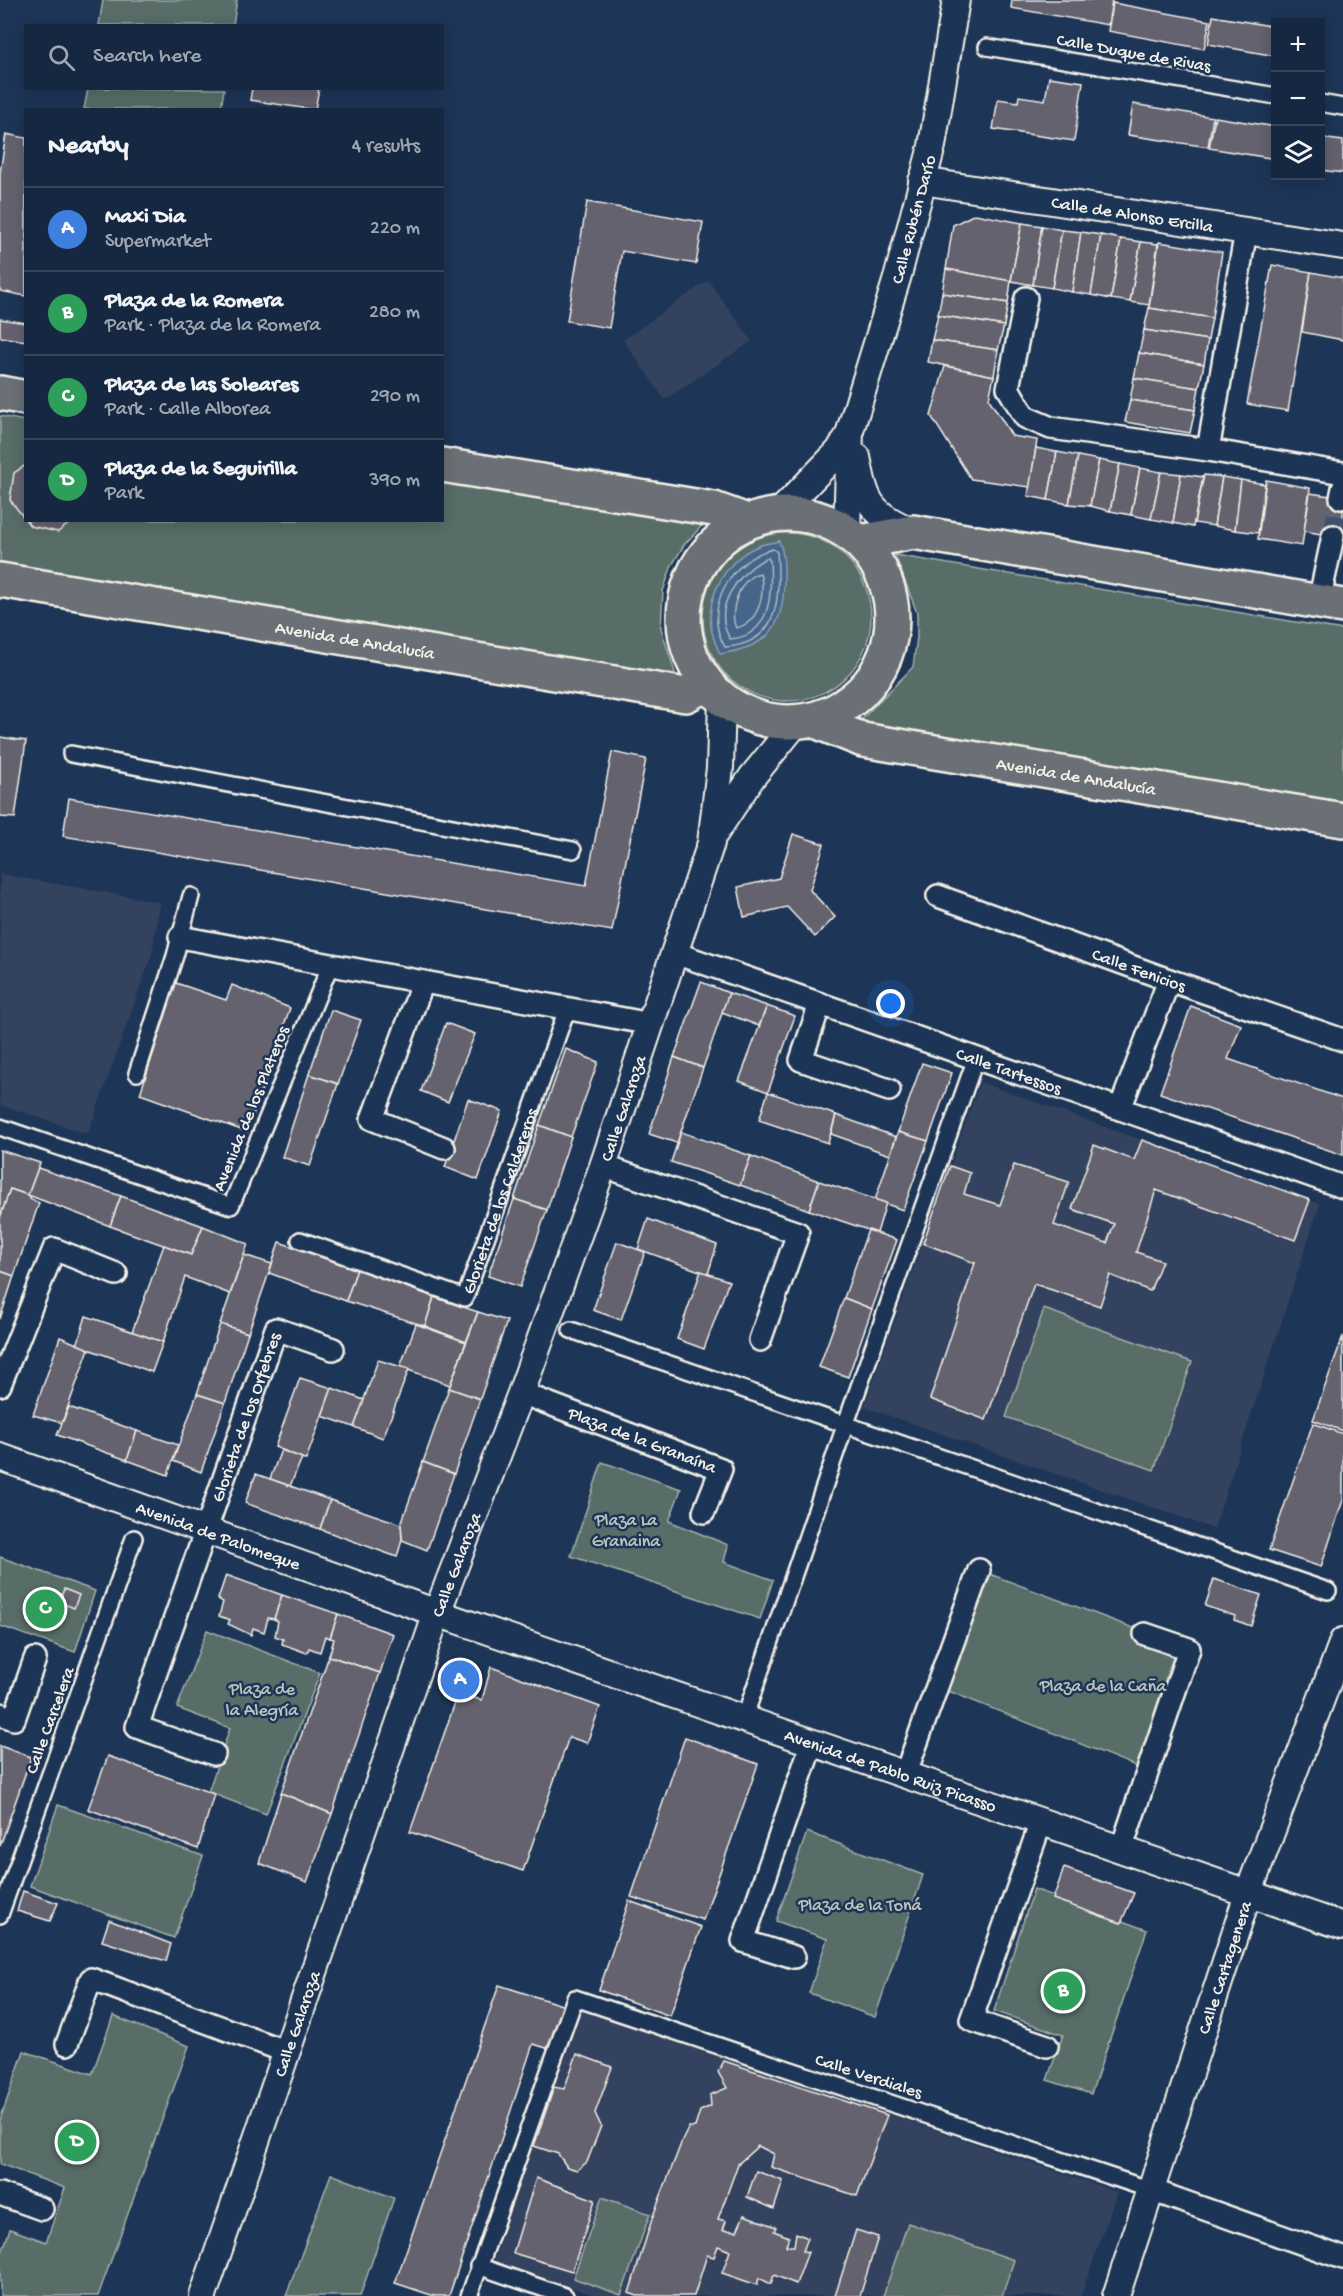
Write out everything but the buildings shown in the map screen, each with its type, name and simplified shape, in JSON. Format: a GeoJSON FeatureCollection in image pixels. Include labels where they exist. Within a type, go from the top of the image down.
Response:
{"type":"FeatureCollection","features":[{"type":"Feature","properties":{"kind":"main road"},"geometry":{"type":"LineString","coordinates":[[0,393],[24,398]]}},
{"type":"Feature","properties":{"kind":"main road"},"geometry":{"type":"LineString","coordinates":[[444,465],[714,508],[747,521]]}},
{"type":"Feature","properties":{"kind":"main road"},"geometry":{"type":"LineString","coordinates":[[779,513],[814,516],[854,537],[880,567],[891,598],[893,629],[884,661],[867,687],[843,708],[804,721],[757,718],[715,692],[691,657],[684,625],[686,593],[699,563],[719,538],[747,521],[779,513]]}},
{"type":"Feature","properties":{"kind":"main road"},"geometry":{"type":"LineString","coordinates":[[854,537],[913,532],[1331,604]]}},
{"type":"Feature","properties":{"kind":"main road","name":"Avenida de Andalucía"},"geometry":{"type":"LineString","coordinates":[[0,580],[686,695],[715,692]]}},
{"type":"Feature","properties":{"kind":"main road","name":"Avenida de Andalucía"},"geometry":{"type":"LineString","coordinates":[[804,721],[863,740],[1343,820]]}},
{"type":"Feature","properties":{"kind":"street","name":"Calle Rubén Darío"},"geometry":{"type":"LineString","coordinates":[[779,513],[839,451],[849,434],[898,275],[933,140],[957,0]]}},
{"type":"Feature","properties":{"kind":"street","name":"Calle Duque de Rivas"},"geometry":{"type":"LineString","coordinates":[[987,47],[1271,95]]}},
{"type":"Feature","properties":{"kind":"street"},"geometry":{"type":"LineString","coordinates":[[1325,104],[1343,107]]}},
{"type":"Feature","properties":{"kind":"street","name":"Calle de Alonso Ercilla"},"geometry":{"type":"LineString","coordinates":[[922,181],[1343,246]]}},
{"type":"Feature","properties":{"kind":"street"},"geometry":{"type":"LineString","coordinates":[[1208,450],[1246,231]]}},
{"type":"Feature","properties":{"kind":"street"},"geometry":{"type":"LineString","coordinates":[[1026,298],[1008,388],[1025,417],[1050,428],[1208,450],[1343,473]]}},
{"type":"Feature","properties":{"kind":"street","name":"Calle Rubén Darío"},"geometry":{"type":"LineString","coordinates":[[849,434],[854,537]]}},
{"type":"Feature","properties":{"kind":"street"},"geometry":{"type":"LineString","coordinates":[[849,434],[869,501],[883,518],[913,532]]}},
{"type":"Feature","properties":{"kind":"street"},"geometry":{"type":"LineString","coordinates":[[1331,604],[1333,537]]}},
{"type":"Feature","properties":{"kind":"street","name":"Calle Galaroza"},"geometry":{"type":"LineString","coordinates":[[203,2296],[437,1613],[521,1393],[603,1166],[714,836],[720,768],[715,692]]}},
{"type":"Feature","properties":{"kind":"street","name":"Calle Galaroza"},"geometry":{"type":"LineString","coordinates":[[714,836],[752,777],[804,721]]}},
{"type":"Feature","properties":{"kind":"street"},"geometry":{"type":"LineString","coordinates":[[71,754],[573,850]]}},
{"type":"Feature","properties":{"kind":"street"},"geometry":{"type":"LineString","coordinates":[[137,1073],[191,896]]}},
{"type":"Feature","properties":{"kind":"street","name":"Calle Fenicios"},"geometry":{"type":"LineString","coordinates":[[938,896],[1343,1040]]}},
{"type":"Feature","properties":{"kind":"street"},"geometry":{"type":"LineString","coordinates":[[180,937],[651,1024]]}},
{"type":"Feature","properties":{"kind":"street","name":"Calle Tartessos"},"geometry":{"type":"LineString","coordinates":[[675,953],[1343,1186]]}},
{"type":"Feature","properties":{"kind":"street","name":"Avenida de los Plateros"},"geometry":{"type":"LineString","coordinates":[[0,1127],[231,1206],[330,966]]}},
{"type":"Feature","properties":{"kind":"street"},"geometry":{"type":"LineString","coordinates":[[1120,1109],[1169,980]]}},
{"type":"Feature","properties":{"kind":"street"},"geometry":{"type":"LineString","coordinates":[[423,982],[372,1119],[444,1148]]}},
{"type":"Feature","properties":{"kind":"street"},"geometry":{"type":"LineString","coordinates":[[820,1004],[801,1060],[889,1090]]}},
{"type":"Feature","properties":{"kind":"street","name":"Glorieta de los Caldereros"},"geometry":{"type":"LineString","coordinates":[[300,1240],[465,1298],[567,1009]]}},
{"type":"Feature","properties":{"kind":"street"},"geometry":{"type":"LineString","coordinates":[[744,1719],[976,1058]]}},
{"type":"Feature","properties":{"kind":"street"},"geometry":{"type":"LineString","coordinates":[[603,1166],[798,1233],[760,1340]]}},
{"type":"Feature","properties":{"kind":"street"},"geometry":{"type":"LineString","coordinates":[[0,1385],[54,1249],[116,1274]]}},
{"type":"Feature","properties":{"kind":"street","name":"Glorieta de los Orfebres"},"geometry":{"type":"LineString","coordinates":[[205,1530],[276,1329],[333,1349]]}},
{"type":"Feature","properties":{"kind":"street"},"geometry":{"type":"LineString","coordinates":[[571,1330],[1328,1591]]}},
{"type":"Feature","properties":{"kind":"street","name":"Plaza de la Granaína"},"geometry":{"type":"LineString","coordinates":[[521,1393],[721,1469],[704,1512]]}},
{"type":"Feature","properties":{"kind":"street","name":"Avenida de Palomeque"},"geometry":{"type":"LineString","coordinates":[[0,1457],[437,1613]]}},
{"type":"Feature","properties":{"kind":"street"},"geometry":{"type":"LineString","coordinates":[[205,1530],[136,1727],[214,1754]]}},
{"type":"Feature","properties":{"kind":"street","name":"Calle Carcelera"},"geometry":{"type":"LineString","coordinates":[[0,1915],[134,1538]]}},
{"type":"Feature","properties":{"kind":"street"},"geometry":{"type":"LineString","coordinates":[[905,1775],[979,1570]]}},
{"type":"Feature","properties":{"kind":"street","name":"Avenida de Pablo Ruiz Picasso"},"geometry":{"type":"LineString","coordinates":[[437,1613],[1343,1926]]}},
{"type":"Feature","properties":{"kind":"street"},"geometry":{"type":"LineString","coordinates":[[1121,1850],[1189,1649],[1145,1634]]}},
{"type":"Feature","properties":{"kind":"street","name":"Calle Cartagenera"},"geometry":{"type":"LineString","coordinates":[[1116,2296],[1248,1894],[1343,1641]]}},
{"type":"Feature","properties":{"kind":"street"},"geometry":{"type":"LineString","coordinates":[[0,1714],[14,1719],[35,1659]]}},
{"type":"Feature","properties":{"kind":"street"},"geometry":{"type":"LineString","coordinates":[[794,1957],[743,1941],[812,1743]]}},
{"type":"Feature","properties":{"kind":"street"},"geometry":{"type":"LineString","coordinates":[[1041,1822],[971,2020],[1047,2046]]}},
{"type":"Feature","properties":{"kind":"street"},"geometry":{"type":"LineString","coordinates":[[67,2044],[91,1978],[287,2052]]}},
{"type":"Feature","properties":{"kind":"street","name":"Calle Verdiales"},"geometry":{"type":"LineString","coordinates":[[478,2266],[575,1998],[1151,2190]]}},
{"type":"Feature","properties":{"kind":"street"},"geometry":{"type":"LineString","coordinates":[[1151,2190],[1343,2258]]}},
{"type":"Feature","properties":{"kind":"street"},"geometry":{"type":"LineString","coordinates":[[0,2194],[42,2210]]}},
{"type":"Feature","properties":{"kind":"street"},"geometry":{"type":"LineString","coordinates":[[469,2296],[478,2266],[565,2296]]}},
{"type":"Feature","properties":{"kind":"shaded area"},"geometry":{"type":"Polygon","coordinates":[[[708,280],[752,341],[665,400],[623,340],[708,280]]]}},
{"type":"Feature","properties":{"kind":"shaded area"},"geometry":{"type":"Polygon","coordinates":[[[0,874],[160,902],[152,954],[88,1134],[0,1105],[0,874]]]}},
{"type":"Feature","properties":{"kind":"shaded area"},"geometry":{"type":"Polygon","coordinates":[[[980,1082],[1320,1204],[1214,1529],[864,1407],[980,1082]]]}},
{"type":"Feature","properties":{"kind":"shaded area"},"geometry":{"type":"Polygon","coordinates":[[[0,1744],[34,1755],[0,1852],[0,1744]]]}},
{"type":"Feature","properties":{"kind":"shaded area"},"geometry":{"type":"Polygon","coordinates":[[[576,2007],[1117,2192],[1081,2296],[596,2296],[494,2261],[576,2007]]]}},
{"type":"Feature","properties":{"kind":"green space"},"geometry":{"type":"Polygon","coordinates":[[[103,0],[237,0],[233,24],[99,24],[103,0]]]}},
{"type":"Feature","properties":{"kind":"green space"},"geometry":{"type":"Polygon","coordinates":[[[88,90],[224,90],[221,108],[84,108],[88,90]]]}},
{"type":"Feature","properties":{"kind":"green space"},"geometry":{"type":"Polygon","coordinates":[[[0,416],[24,421],[24,522],[444,522],[444,481],[709,518],[684,545],[672,565],[663,591],[661,628],[679,685],[0,570],[0,416]]]}},
{"type":"Feature","properties":{"kind":"green space"},"geometry":{"type":"Polygon","coordinates":[[[787,533],[803,534],[819,539],[847,557],[865,585],[870,601],[870,633],[865,649],[847,677],[819,695],[803,700],[787,701],[771,700],[755,695],[727,677],[709,649],[704,633],[703,617],[704,601],[709,585],[727,557],[755,539],[771,534],[787,533]]]}},
{"type":"Feature","properties":{"kind":"green space"},"geometry":{"type":"Polygon","coordinates":[[[895,555],[1343,630],[1343,805],[858,723],[913,667],[917,613],[895,555]]]}},
{"type":"Feature","properties":{"kind":"green space"},"geometry":{"type":"Polygon","coordinates":[[[1044,1309],[1192,1362],[1154,1470],[1006,1417],[1044,1309]]]}},
{"type":"Feature","properties":{"kind":"green space","name":"Plaza La Granaina"},"geometry":{"type":"Polygon","coordinates":[[[602,1462],[681,1489],[669,1521],[728,1545],[724,1562],[773,1580],[760,1619],[571,1556],[602,1462]]]}},
{"type":"Feature","properties":{"kind":"green space"},"geometry":{"type":"Polygon","coordinates":[[[0,1557],[95,1591],[75,1652],[0,1626],[0,1557]]]}},
{"type":"Feature","properties":{"kind":"green space","name":"Plaza de la Caña"},"geometry":{"type":"Polygon","coordinates":[[[979,1570],[1189,1649],[1148,1771],[936,1686],[979,1570]]]}},
{"type":"Feature","properties":{"kind":"green space","name":"Plaza de la Alegría"},"geometry":{"type":"Polygon","coordinates":[[[207,1630],[320,1673],[266,1814],[208,1792],[230,1728],[177,1708],[207,1630]]]}},
{"type":"Feature","properties":{"kind":"green space"},"geometry":{"type":"Polygon","coordinates":[[[58,1805],[203,1856],[174,1938],[30,1886],[58,1805]]]}},
{"type":"Feature","properties":{"kind":"green space","name":"Plaza de la Toná"},"geometry":{"type":"Polygon","coordinates":[[[807,1832],[923,1875],[875,2017],[809,1993],[827,1939],[776,1921],[807,1832]]]}},
{"type":"Feature","properties":{"kind":"green space"},"geometry":{"type":"Polygon","coordinates":[[[1034,1889],[1147,1930],[1091,2094],[1047,2080],[1063,2035],[994,2011],[1034,1889]]]}},
{"type":"Feature","properties":{"kind":"green space"},"geometry":{"type":"Polygon","coordinates":[[[113,2016],[189,2046],[98,2296],[0,2296],[0,2258],[10,2229],[46,2242],[65,2188],[0,2164],[0,2120],[24,2051],[92,2074],[113,2016]]]}},
{"type":"Feature","properties":{"kind":"green space"},"geometry":{"type":"Polygon","coordinates":[[[331,2174],[394,2198],[360,2296],[286,2296],[331,2174]]]}},
{"type":"Feature","properties":{"kind":"green space"},"geometry":{"type":"Polygon","coordinates":[[[602,2197],[650,2214],[621,2295],[573,2278],[602,2197]]]}},
{"type":"Feature","properties":{"kind":"green space"},"geometry":{"type":"Polygon","coordinates":[[[908,2223],[1014,2260],[1002,2296],[883,2296],[908,2223]]]}},
{"type":"Feature","properties":{"kind":"water"},"geometry":{"type":"Polygon","coordinates":[[[779,541],[783,557],[784,583],[783,600],[775,625],[769,634],[749,647],[720,654],[710,619],[715,592],[721,580],[728,569],[749,551],[763,544],[779,541]]]}},
{"type":"Feature","properties":{"kind":"tunnel"},"geometry":{"type":"LineString","coordinates":[[1333,536],[1341,498]]}},
{"type":"Feature","properties":{"kind":"place","name":"Plaza de las Soleares"},"geometry":{"type":"Point","coordinates":[45,1609]}},
{"type":"Feature","properties":{"kind":"place","name":"Maxi Dia"},"geometry":{"type":"Point","coordinates":[460,1680]}},
{"type":"Feature","properties":{"kind":"place","name":"Plaza de la Romera"},"geometry":{"type":"Point","coordinates":[1063,1991]}},
{"type":"Feature","properties":{"kind":"place","name":"Plaza de la Seguirilla"},"geometry":{"type":"Point","coordinates":[77,2142]}}]}
